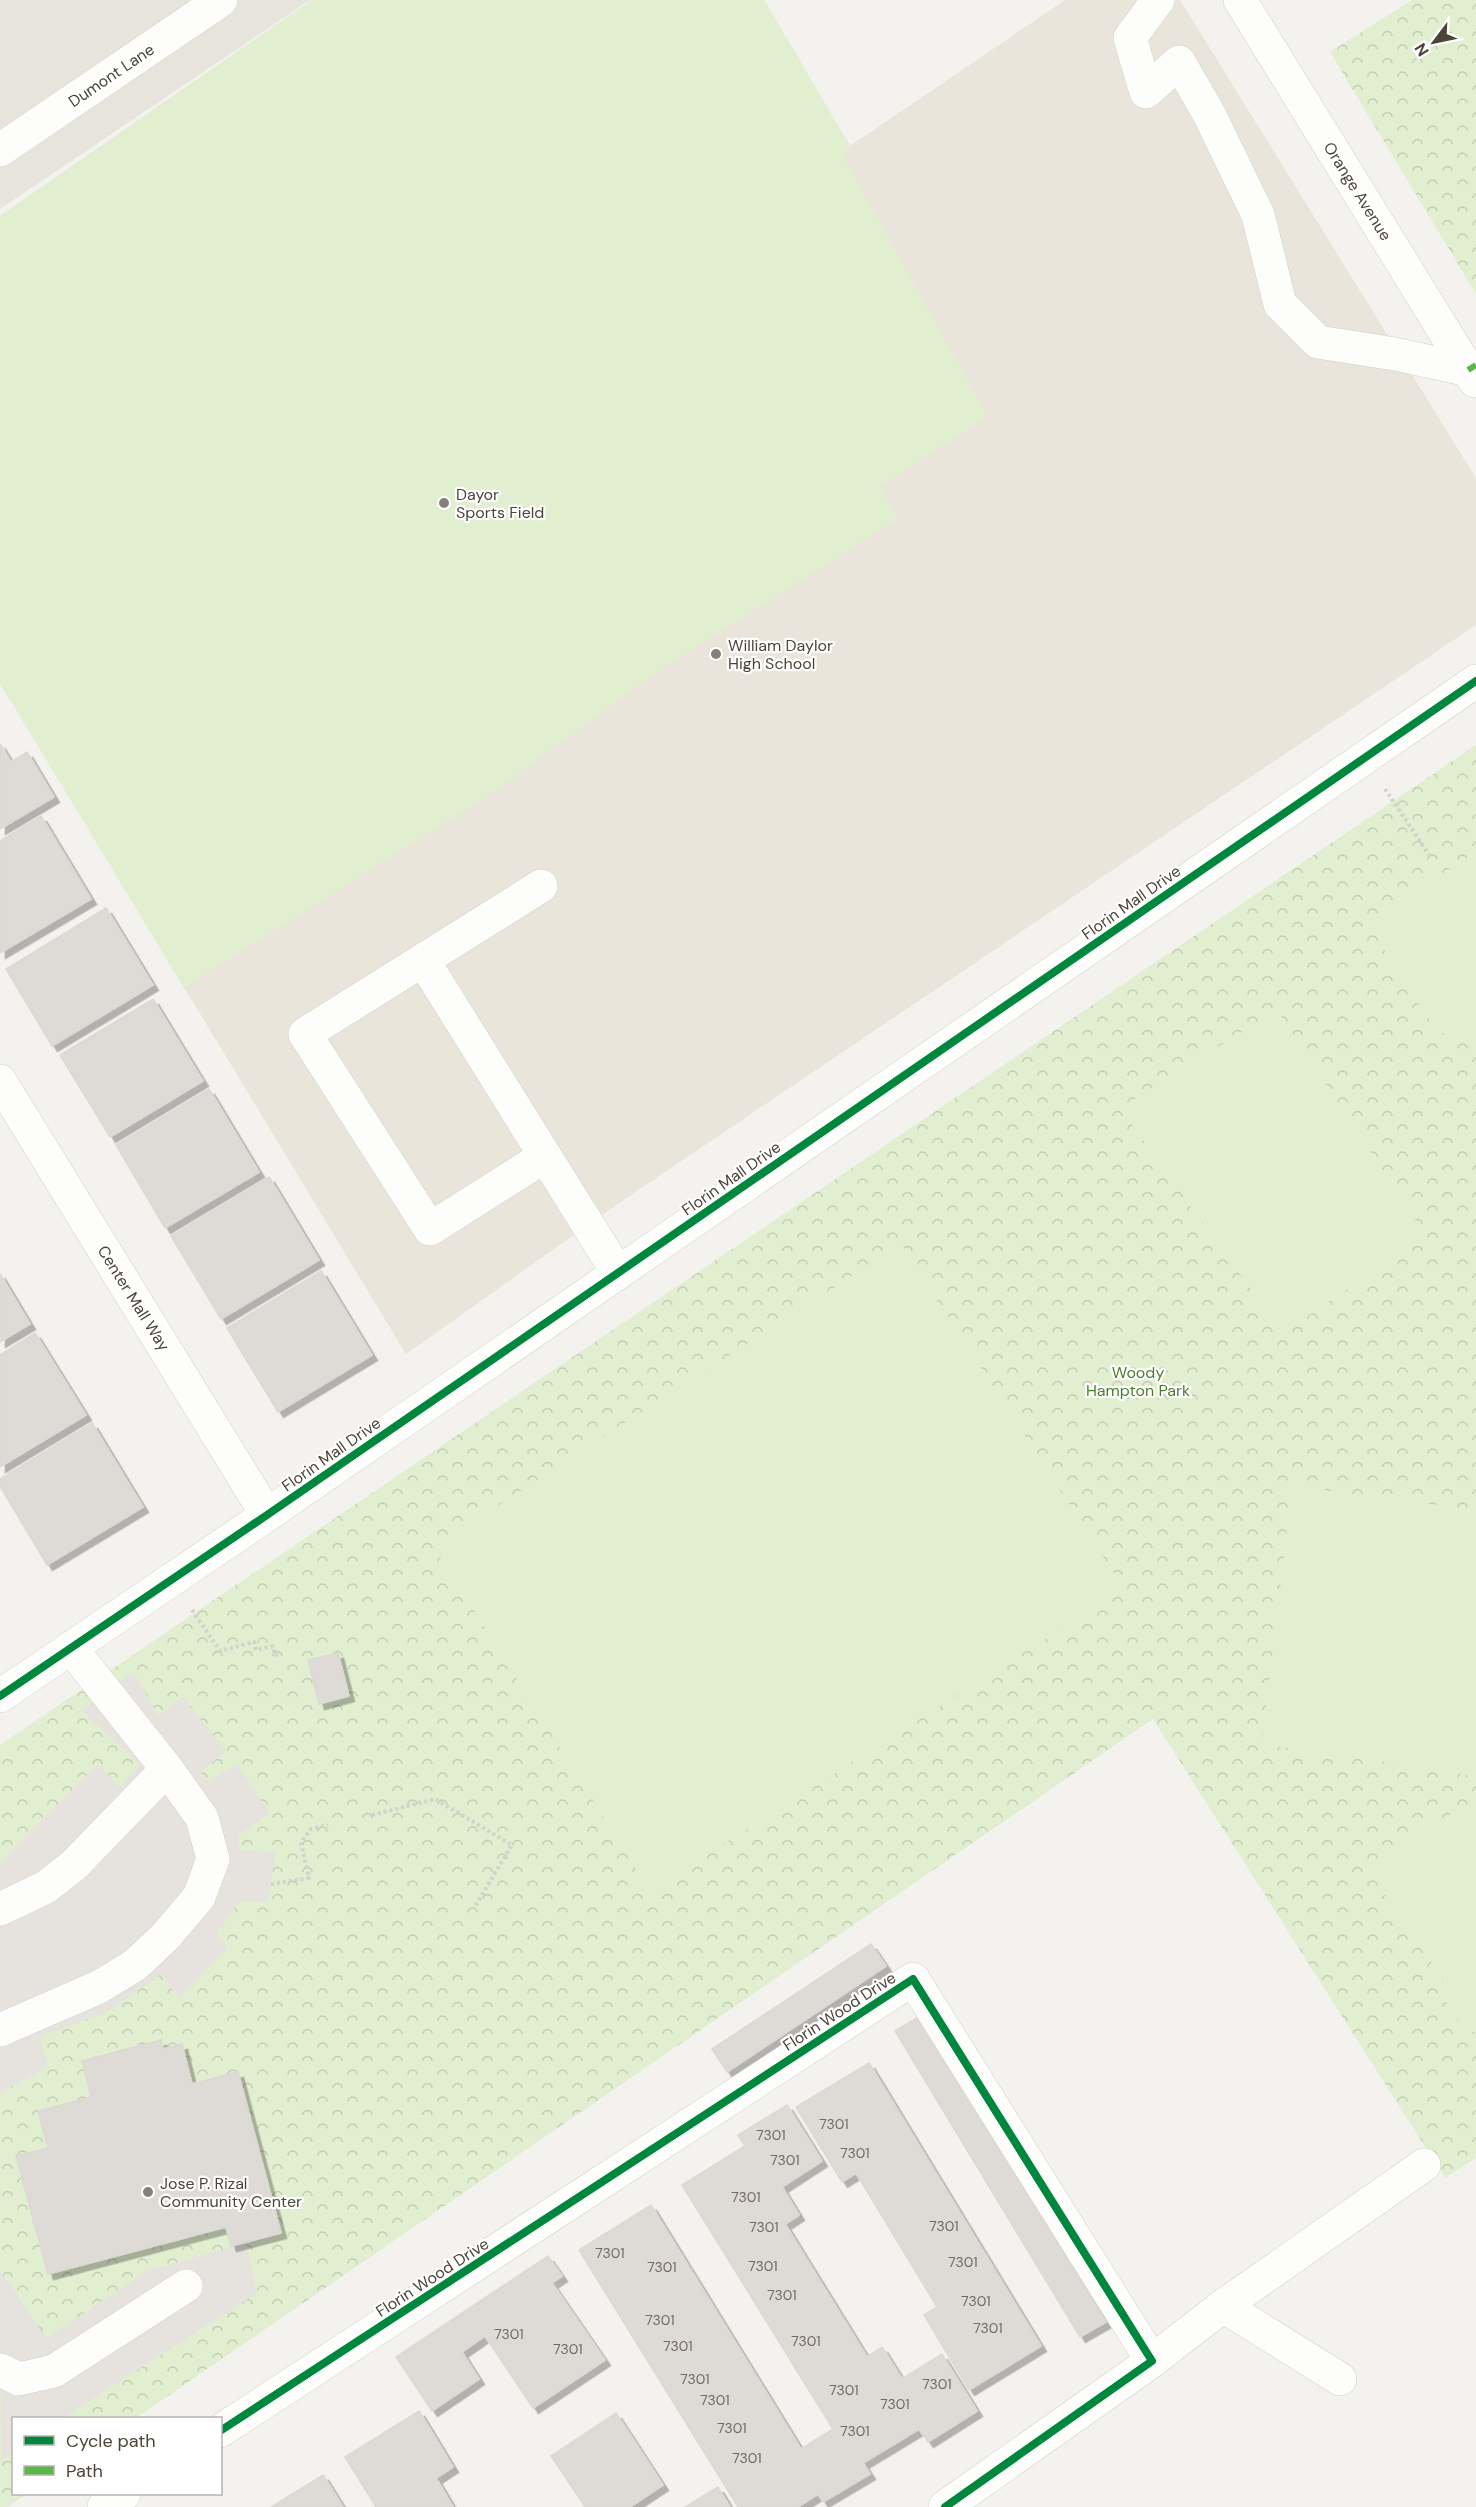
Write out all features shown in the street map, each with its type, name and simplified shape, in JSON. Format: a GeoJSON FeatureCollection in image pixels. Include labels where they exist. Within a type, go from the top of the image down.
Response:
{"type":"FeatureCollection","features":[{"type":"Feature","properties":{"kind":"street","name":"Dumont Lane"},"geometry":{"type":"LineString","coordinates":[[0,150],[222,0]]}},
{"type":"Feature","properties":{"kind":"street"},"geometry":{"type":"LineString","coordinates":[[1158,0],[1130,38],[1146,92],[1179,63],[1209,114],[1258,215],[1280,303],[1318,342],[1395,354],[1472,376]]}},
{"type":"Feature","properties":{"kind":"street","name":"Orange Avenue"},"geometry":{"type":"LineString","coordinates":[[1240,0],[1472,376]]}},
{"type":"Feature","properties":{"kind":"street","name":"Florin Mall Drive"},"geometry":{"type":"LineString","coordinates":[[0,1696],[267,1515],[1476,681]]}},
{"type":"Feature","properties":{"kind":"street"},"geometry":{"type":"LineString","coordinates":[[541,886],[305,1034],[430,1228],[545,1156]]}},
{"type":"Feature","properties":{"kind":"street"},"geometry":{"type":"LineString","coordinates":[[423,960],[618,1273]]}},
{"type":"Feature","properties":{"kind":"street","name":"Center Mall Way"},"geometry":{"type":"LineString","coordinates":[[0,1081],[267,1515]]}},
{"type":"Feature","properties":{"kind":"street"},"geometry":{"type":"LineString","coordinates":[[0,2030],[99,1987],[135,1965],[165,1937],[199,1897],[213,1859],[202,1818],[167,1769],[71,1648]]}},
{"type":"Feature","properties":{"kind":"street"},"geometry":{"type":"LineString","coordinates":[[0,1908],[46,1887],[74,1865],[167,1769]]}},
{"type":"Feature","properties":{"kind":"street","name":"Florin Wood Drive"},"geometry":{"type":"LineString","coordinates":[[222,2430],[913,1979],[1152,2361]]}},
{"type":"Feature","properties":{"kind":"street"},"geometry":{"type":"LineString","coordinates":[[948,2506],[1152,2361],[1223,2306],[1424,2165]]}},
{"type":"Feature","properties":{"kind":"street"},"geometry":{"type":"LineString","coordinates":[[0,2370],[19,2379],[54,2371],[186,2286]]}},
{"type":"Feature","properties":{"kind":"street"},"geometry":{"type":"LineString","coordinates":[[1223,2306],[1340,2379]]}},
{"type":"Feature","properties":{"kind":"street"},"geometry":{"type":"LineString","coordinates":[[104,2507],[121,2495]]}},
{"type":"Feature","properties":{"kind":"path"},"geometry":{"type":"LineString","coordinates":[[1363,759],[1429,855]]}},
{"type":"Feature","properties":{"kind":"path"},"geometry":{"type":"LineString","coordinates":[[172,1579],[220,1651],[254,1642],[256,1650],[273,1646],[275,1655],[280,1654]]}},
{"type":"Feature","properties":{"kind":"path"},"geometry":{"type":"LineString","coordinates":[[372,1815],[435,1799],[512,1845],[474,1908]]}},
{"type":"Feature","properties":{"kind":"path"},"geometry":{"type":"LineString","coordinates":[[271,1884],[309,1878],[301,1842],[311,1829],[328,1825]]}},
{"type":"Feature","properties":{"kind":"shaded area"},"geometry":{"type":"Polygon","coordinates":[[[0,0],[310,0],[0,209],[0,0]]]}},
{"type":"Feature","properties":{"kind":"shaded area","name":"William Daylor High School"},"geometry":{"type":"Polygon","coordinates":[[[312,0],[764,0],[850,146],[1065,0],[1180,0],[1476,478],[1476,625],[619,1203],[406,1354],[0,683],[0,216],[312,0]]]}},
{"type":"Feature","properties":{"kind":"shaded area"},"geometry":{"type":"Polygon","coordinates":[[[134,1672],[158,1716],[183,1697],[226,1751],[201,1772],[208,1781],[237,1765],[270,1813],[238,1835],[240,1850],[276,1852],[268,1901],[240,1901],[216,1934],[228,1947],[179,1999],[161,1974],[109,2011],[40,2037],[49,2066],[0,2093],[0,1863],[98,1764],[119,1787],[140,1765],[81,1710],[134,1672]]]}},
{"type":"Feature","properties":{"kind":"shaded area"},"geometry":{"type":"Polygon","coordinates":[[[246,2243],[257,2293],[65,2417],[12,2417],[12,2454],[1,2461],[0,2271],[46,2338],[147,2271],[246,2243]]]}},
{"type":"Feature","properties":{"kind":"green space","name":"Dayor Sports Field"},"geometry":{"type":"Polygon","coordinates":[[[312,0],[764,0],[850,146],[843,156],[988,417],[879,487],[898,519],[663,668],[489,795],[184,988],[0,683],[0,216],[312,0]]]}},
{"type":"Feature","properties":{"kind":"green space"},"geometry":{"type":"Polygon","coordinates":[[[1412,0],[1476,0],[1476,294],[1330,52],[1412,0]]]}},
{"type":"Feature","properties":{"kind":"green space","name":"Woody Hampton Park"},"geometry":{"type":"Polygon","coordinates":[[[1476,745],[1476,2158],[1445,2178],[1153,1719],[137,2417],[12,2417],[12,2495],[25,2495],[7,2507],[0,2507],[0,1745],[1476,745]]]}},
{"type":"Feature","properties":{"kind":"green space"},"geometry":{"type":"Polygon","coordinates":[[[1476,852],[1476,1048],[1438,1031],[1391,966],[1373,917],[1476,852]]]}},
{"type":"Feature","properties":{"kind":"green space"},"geometry":{"type":"Polygon","coordinates":[[[1277,1010],[1426,1236],[1282,1333],[1120,1108],[1277,1010]]]}},
{"type":"Feature","properties":{"kind":"green space"},"geometry":{"type":"Polygon","coordinates":[[[901,1244],[1124,1589],[650,1891],[434,1547],[901,1244]]]}},
{"type":"Feature","properties":{"kind":"green space"},"geometry":{"type":"Polygon","coordinates":[[[1292,1486],[1476,1510],[1476,1776],[1262,1744],[1292,1486]]]}},
{"type":"Feature","properties":{"kind":"green space"},"geometry":{"type":"Polygon","coordinates":[[[1476,1802],[1476,2033],[1463,2027],[1444,1999],[1443,1979],[1368,1870],[1422,1828],[1476,1802]]]}},
{"type":"Feature","properties":{"kind":"building"},"geometry":{"type":"Polygon","coordinates":[[[0,744],[11,762],[27,752],[54,797],[0,829],[0,744]]]}},
{"type":"Feature","properties":{"kind":"building"},"geometry":{"type":"Polygon","coordinates":[[[41,816],[91,899],[0,953],[0,841],[41,816]]]}},
{"type":"Feature","properties":{"kind":"building"},"geometry":{"type":"Polygon","coordinates":[[[106,908],[153,985],[52,1046],[6,969],[106,908]]]}},
{"type":"Feature","properties":{"kind":"building"},"geometry":{"type":"Polygon","coordinates":[[[153,999],[203,1081],[110,1137],[60,1055],[153,999]]]}},
{"type":"Feature","properties":{"kind":"building"},"geometry":{"type":"Polygon","coordinates":[[[209,1089],[259,1172],[165,1228],[116,1145],[209,1089]]]}},
{"type":"Feature","properties":{"kind":"building"},"geometry":{"type":"Polygon","coordinates":[[[269,1177],[319,1260],[221,1319],[171,1236],[269,1177]]]}},
{"type":"Feature","properties":{"kind":"building"},"geometry":{"type":"Polygon","coordinates":[[[321,1271],[372,1355],[278,1412],[227,1328],[321,1271]]]}},
{"type":"Feature","properties":{"kind":"building"},"geometry":{"type":"Polygon","coordinates":[[[0,1274],[30,1324],[0,1342],[0,1274]]]}},
{"type":"Feature","properties":{"kind":"building"},"geometry":{"type":"Polygon","coordinates":[[[35,1333],[86,1415],[0,1467],[0,1355],[35,1333]]]}},
{"type":"Feature","properties":{"kind":"building"},"geometry":{"type":"Polygon","coordinates":[[[92,1423],[143,1507],[47,1565],[0,1486],[0,1479],[92,1423]]]}},
{"type":"Feature","properties":{"kind":"building"},"geometry":{"type":"Polygon","coordinates":[[[338,1653],[349,1696],[319,1704],[308,1660],[338,1653]]]}},
{"type":"Feature","properties":{"kind":"building"},"geometry":{"type":"Polygon","coordinates":[[[871,1944],[886,1966],[727,2072],[712,2049],[871,1944]]]}},
{"type":"Feature","properties":{"kind":"building"},"geometry":{"type":"Polygon","coordinates":[[[920,2016],[1106,2322],[1080,2337],[895,2031],[920,2016]]]}},
{"type":"Feature","properties":{"kind":"building","name":"Jose P. Rizal Community Center"},"geometry":{"type":"Polygon","coordinates":[[[161,2040],[163,2049],[182,2044],[192,2084],[238,2072],[281,2233],[231,2246],[226,2227],[48,2274],[16,2156],[48,2148],[38,2111],[91,2097],[82,2061],[161,2040]]]}},
{"type":"Feature","properties":{"kind":"building"},"geometry":{"type":"Polygon","coordinates":[[[869,2063],[1041,2346],[969,2390],[924,2315],[937,2307],[856,2173],[842,2182],[796,2107],[869,2063]]]}},
{"type":"Feature","properties":{"kind":"building"},"geometry":{"type":"Polygon","coordinates":[[[787,2105],[822,2161],[782,2187],[799,2215],[785,2224],[867,2357],[882,2347],[902,2379],[942,2354],[977,2411],[928,2442],[919,2429],[863,2463],[870,2474],[823,2502],[818,2494],[798,2507],[738,2507],[579,2250],[651,2205],[801,2449],[833,2429],[682,2185],[745,2146],[738,2135],[787,2105]]]}},
{"type":"Feature","properties":{"kind":"building"},"geometry":{"type":"Polygon","coordinates":[[[548,2256],[562,2276],[552,2283],[605,2360],[533,2408],[485,2336],[462,2352],[479,2379],[432,2411],[396,2357],[548,2256]]]}},
{"type":"Feature","properties":{"kind":"building"},"geometry":{"type":"Polygon","coordinates":[[[419,2411],[453,2467],[436,2478],[453,2507],[376,2507],[345,2457],[419,2411]]]}},
{"type":"Feature","properties":{"kind":"building"},"geometry":{"type":"Polygon","coordinates":[[[616,2413],[663,2485],[630,2507],[585,2507],[551,2456],[616,2413]]]}},
{"type":"Feature","properties":{"kind":"building"},"geometry":{"type":"Polygon","coordinates":[[[323,2475],[343,2507],[271,2507],[323,2475]]]}},
{"type":"Feature","properties":{"kind":"building"},"geometry":{"type":"Polygon","coordinates":[[[718,2487],[730,2507],[685,2507],[718,2487]]]}},
{"type":"Feature","properties":{"kind":"marked path"},"geometry":{"type":"LineString","coordinates":[[1468,370],[1476,365]]}},
{"type":"Feature","properties":{"kind":"cycle path"},"geometry":{"type":"LineString","coordinates":[[0,1696],[267,1515],[1476,681]]}},
{"type":"Feature","properties":{"kind":"cycle path"},"geometry":{"type":"LineString","coordinates":[[222,2430],[913,1979],[1152,2361],[945,2507]]}},
{"type":"Feature","properties":{"kind":"place","name":"Dayor Sports Field"},"geometry":{"type":"Point","coordinates":[444,503]}},
{"type":"Feature","properties":{"kind":"place","name":"William Daylor High School"},"geometry":{"type":"Point","coordinates":[716,654]}},
{"type":"Feature","properties":{"kind":"place","name":"Jose P. Rizal Community Center"},"geometry":{"type":"Point","coordinates":[148,2192]}}]}
